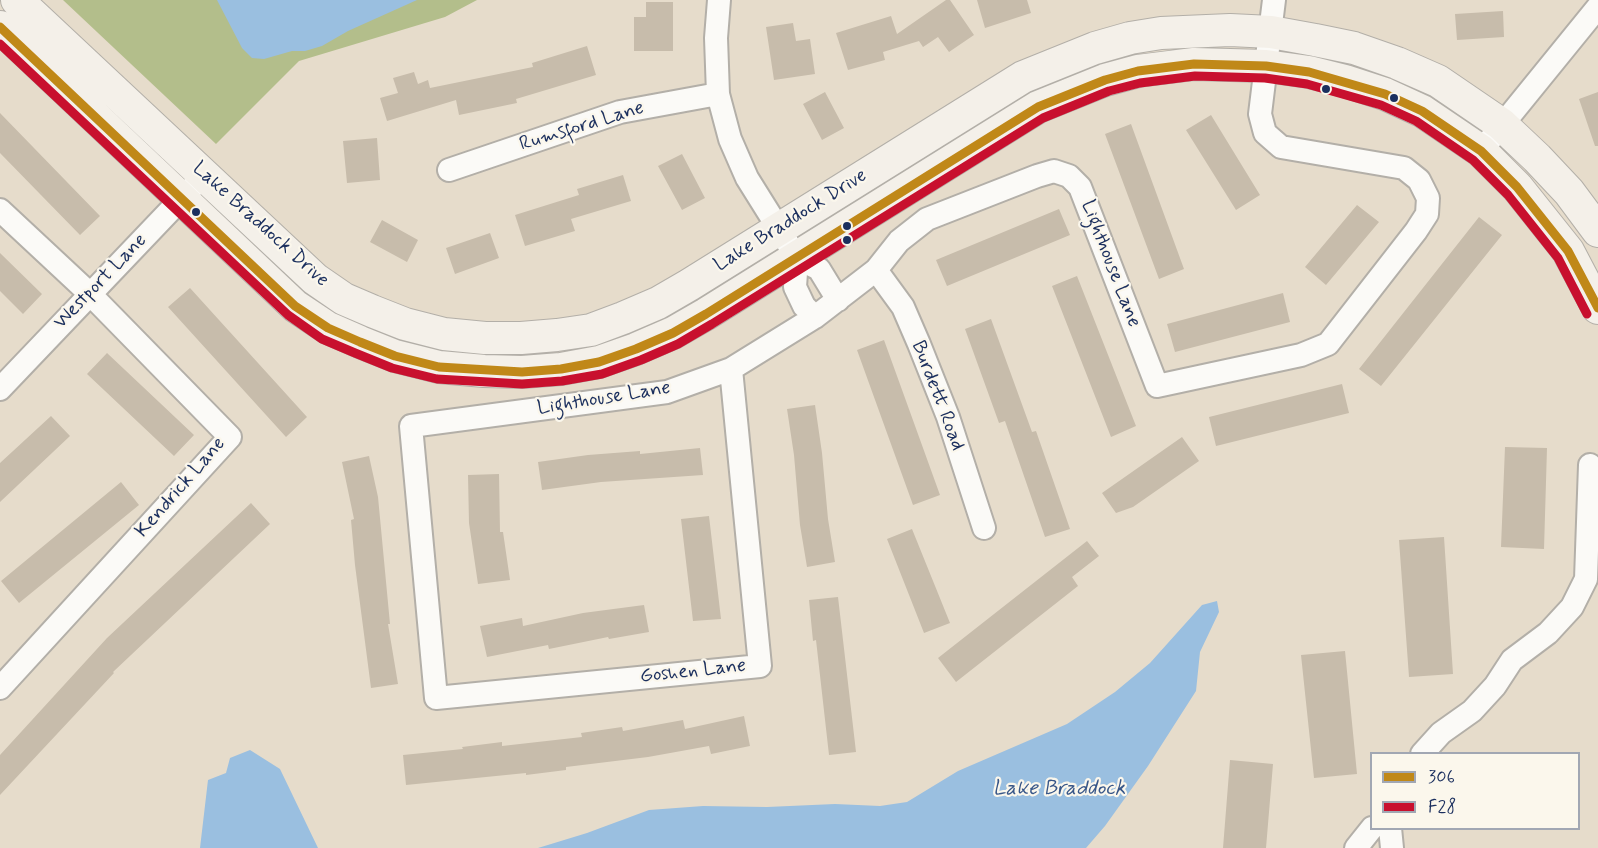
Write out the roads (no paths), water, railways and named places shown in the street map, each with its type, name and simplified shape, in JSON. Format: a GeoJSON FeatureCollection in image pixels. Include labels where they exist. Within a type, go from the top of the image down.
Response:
{"type":"FeatureCollection","features":[{"type":"Feature","properties":{"kind":"street","name":"Lake Braddock Drive"},"geometry":{"type":"LineString","coordinates":[[17,0],[315,279],[344,299],[405,324],[444,334],[521,338],[557,335],[602,326],[658,303],[1023,77],[1104,46],[1161,33],[1221,30],[1270,32],[1354,48],[1438,81],[1500,124],[1537,158],[1569,192],[1598,231]]}},
{"type":"Feature","properties":{"kind":"street"},"geometry":{"type":"LineString","coordinates":[[719,0],[716,38],[718,94],[725,125],[738,159],[747,178],[797,258],[819,270],[838,300]]}},
{"type":"Feature","properties":{"kind":"street","name":"Lighthouse Lane"},"geometry":{"type":"LineString","coordinates":[[436,698],[411,426],[667,392],[731,369],[816,317],[876,270],[899,241],[927,219],[1037,176],[1054,171],[1070,176],[1080,187],[1157,386],[1301,355],[1328,344],[1416,231],[1427,214],[1428,198],[1419,180],[1404,168],[1281,147],[1264,133],[1260,114],[1274,0]]}},
{"type":"Feature","properties":{"kind":"street"},"geometry":{"type":"LineString","coordinates":[[1481,151],[1500,124],[1598,7]]}},
{"type":"Feature","properties":{"kind":"street","name":"Lake Braddock Drive"},"geometry":{"type":"LineString","coordinates":[[0,27],[295,306],[327,328],[395,356],[439,367],[522,372],[561,369],[599,362],[636,350],[673,333],[1038,107],[1105,80],[1165,66],[1218,64],[1266,66],[1345,81],[1385,94],[1422,111],[1481,151],[1517,187],[1561,242],[1598,309]]}},
{"type":"Feature","properties":{"kind":"street","name":"Rumsford Lane"},"geometry":{"type":"LineString","coordinates":[[449,170],[620,112],[718,94]]}},
{"type":"Feature","properties":{"kind":"street","name":"Westport Lane"},"geometry":{"type":"LineString","coordinates":[[0,389],[89,293],[204,175]]}},
{"type":"Feature","properties":{"kind":"street"},"geometry":{"type":"LineString","coordinates":[[0,210],[89,293]]}},
{"type":"Feature","properties":{"kind":"street"},"geometry":{"type":"LineString","coordinates":[[797,258],[795,287],[804,306],[816,317]]}},
{"type":"Feature","properties":{"kind":"street","name":"Burdett Road"},"geometry":{"type":"LineString","coordinates":[[876,270],[903,307],[919,344],[948,417],[984,528]]}},
{"type":"Feature","properties":{"kind":"street","name":"Kendrick Lane"},"geometry":{"type":"LineString","coordinates":[[0,688],[230,437],[89,293]]}},
{"type":"Feature","properties":{"kind":"street","name":"Goshen Lane"},"geometry":{"type":"LineString","coordinates":[[436,698],[760,666],[731,369]]}},
{"type":"Feature","properties":{"kind":"street"},"geometry":{"type":"LineString","coordinates":[[1423,752],[1441,733],[1472,711],[1495,686],[1512,660],[1548,633],[1572,607],[1586,579],[1590,465]]}},
{"type":"Feature","properties":{"kind":"street"},"geometry":{"type":"LineString","coordinates":[[1356,848],[1370,830]]}},
{"type":"Feature","properties":{"kind":"street"},"geometry":{"type":"LineString","coordinates":[[1390,830],[1392,848]]}},
{"type":"Feature","properties":{"kind":"water"},"geometry":{"type":"Polygon","coordinates":[[[217,0],[417,0],[348,31],[322,46],[264,59],[252,58],[242,48],[217,0]]]}},
{"type":"Feature","properties":{"kind":"water","name":"Lake Braddock"},"geometry":{"type":"Polygon","coordinates":[[[1217,601],[1219,612],[1200,652],[1196,691],[1148,766],[1105,826],[1086,848],[538,848],[649,810],[703,806],[767,807],[835,804],[880,806],[907,802],[958,771],[1067,724],[1115,692],[1150,663],[1202,605],[1217,601]]]}},
{"type":"Feature","properties":{"kind":"water"},"geometry":{"type":"Polygon","coordinates":[[[250,750],[280,769],[318,848],[200,848],[208,780],[226,773],[230,758],[250,750]]]}}]}
